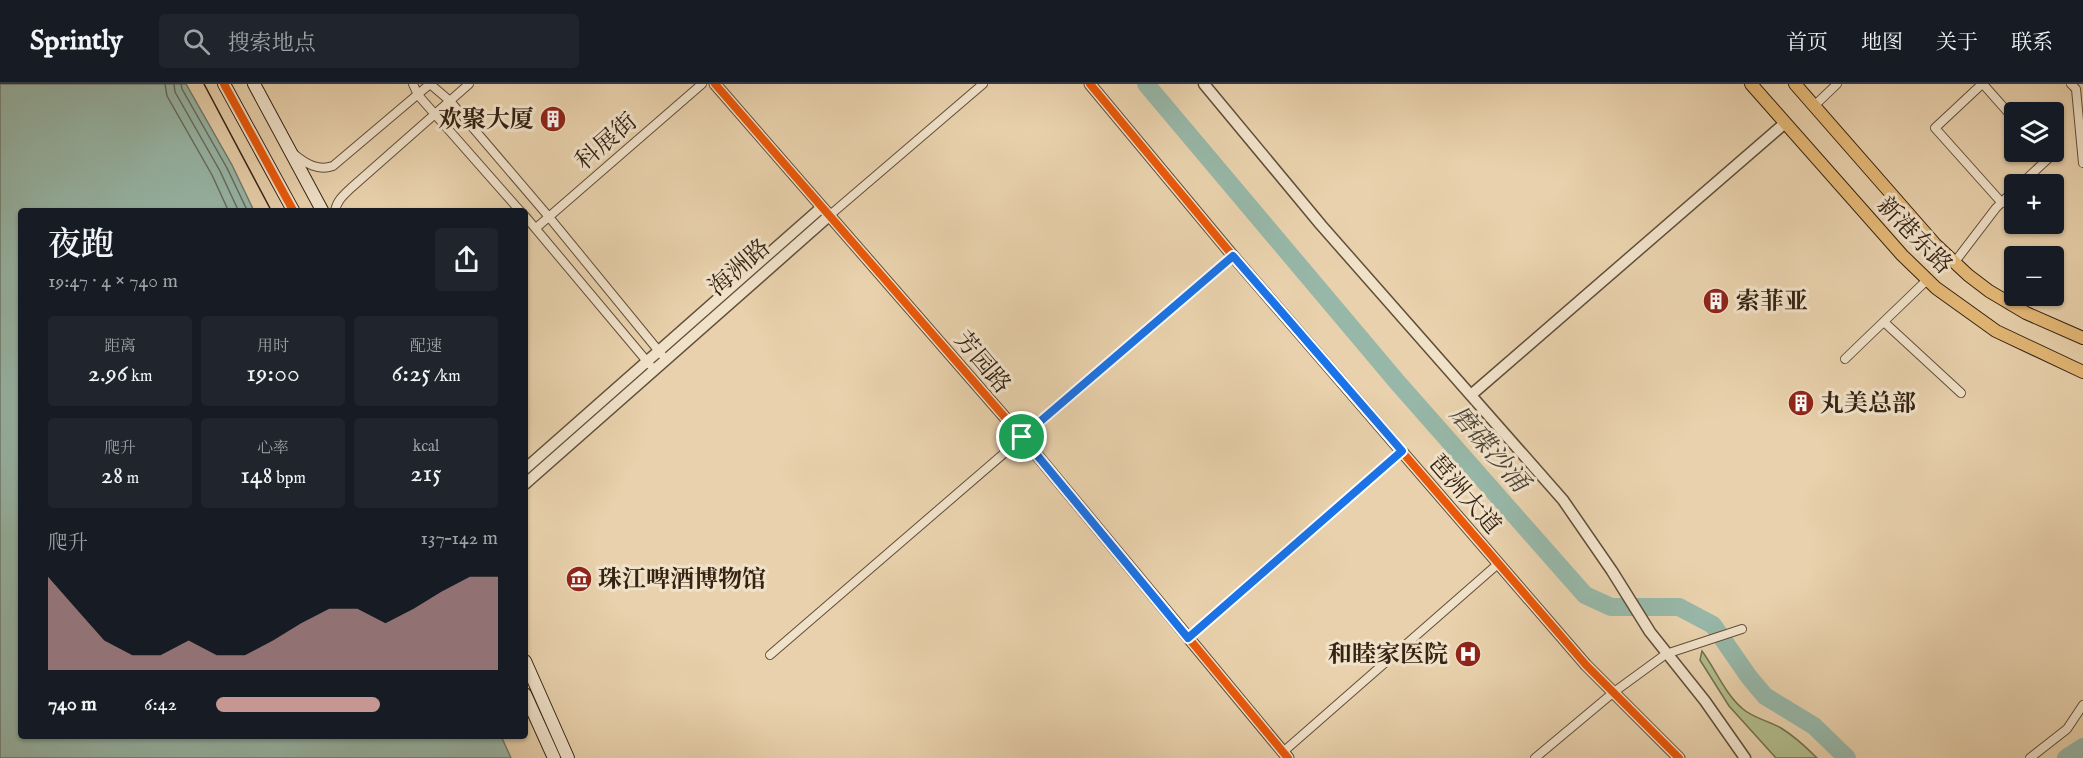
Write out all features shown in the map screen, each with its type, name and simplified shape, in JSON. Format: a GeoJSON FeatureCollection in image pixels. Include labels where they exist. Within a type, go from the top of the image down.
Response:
{"type":"FeatureCollection","features":[{"type":"Feature","properties":{"kind":"main road"},"geometry":{"type":"LineString","coordinates":[[224,84],[292,208]]}},
{"type":"Feature","properties":{"kind":"main road"},"geometry":{"type":"LineString","coordinates":[[254,84],[321,208]]}},
{"type":"Feature","properties":{"kind":"main road","name":"新港东路"},"geometry":{"type":"LineString","coordinates":[[1751,84],[1890,242],[1927,280],[1953,302],[1996,331],[2083,372]]}},
{"type":"Feature","properties":{"kind":"main road","name":"新港东路"},"geometry":{"type":"LineString","coordinates":[[1795,84],[1923,231],[1954,263],[1982,286],[2014,306],[2039,320],[2083,338]]}},
{"type":"Feature","properties":{"kind":"main road"},"geometry":{"type":"LineString","coordinates":[[528,668],[568,758]]}},
{"type":"Feature","properties":{"kind":"main road"},"geometry":{"type":"LineString","coordinates":[[528,701],[554,758]]}},
{"type":"Feature","properties":{"kind":"street"},"geometry":{"type":"LineString","coordinates":[[413,84],[435,115],[517,208]]}},
{"type":"Feature","properties":{"kind":"street"},"geometry":{"type":"LineString","coordinates":[[291,151],[314,167],[324,169],[333,166],[430,84],[450,102],[549,217],[662,356]]}},
{"type":"Feature","properties":{"kind":"street"},"geometry":{"type":"LineString","coordinates":[[335,208],[351,188],[470,84]]}},
{"type":"Feature","properties":{"kind":"street","name":"科展街"},"geometry":{"type":"LineString","coordinates":[[536,228],[702,84]]}},
{"type":"Feature","properties":{"kind":"street","name":"芳园路"},"geometry":{"type":"LineString","coordinates":[[716,84],[1022,437],[1285,755]]}},
{"type":"Feature","properties":{"kind":"street","name":"海洲路"},"geometry":{"type":"LineString","coordinates":[[528,481],[662,356],[826,211],[983,84]]}},
{"type":"Feature","properties":{"kind":"street","name":"琶洲大道"},"geometry":{"type":"LineString","coordinates":[[1090,84],[1233,256],[1586,665],[1678,758]]}},
{"type":"Feature","properties":{"kind":"street"},"geometry":{"type":"LineString","coordinates":[[1204,84],[1321,225],[1563,500],[1612,571],[1650,632],[1705,701],[1745,758]]}},
{"type":"Feature","properties":{"kind":"street"},"geometry":{"type":"LineString","coordinates":[[1814,106],[1837,84]]}},
{"type":"Feature","properties":{"kind":"street"},"geometry":{"type":"LineString","coordinates":[[1954,263],[2002,203],[1935,128],[1983,84],[2004,108]]}},
{"type":"Feature","properties":{"kind":"street"},"geometry":{"type":"LineString","coordinates":[[2074,87],[2083,97]]}},
{"type":"Feature","properties":{"kind":"street"},"geometry":{"type":"LineString","coordinates":[[2074,87],[2083,163]]}},
{"type":"Feature","properties":{"kind":"street"},"geometry":{"type":"LineString","coordinates":[[1472,396],[1785,123]]}},
{"type":"Feature","properties":{"kind":"street"},"geometry":{"type":"LineString","coordinates":[[2030,174],[2042,162]]}},
{"type":"Feature","properties":{"kind":"street"},"geometry":{"type":"LineString","coordinates":[[528,219],[651,366]]}},
{"type":"Feature","properties":{"kind":"street"},"geometry":{"type":"LineString","coordinates":[[770,655],[1233,256]]}},
{"type":"Feature","properties":{"kind":"street"},"geometry":{"type":"LineString","coordinates":[[1845,359],[1927,280]]}},
{"type":"Feature","properties":{"kind":"street"},"geometry":{"type":"LineString","coordinates":[[1884,322],[1961,393]]}},
{"type":"Feature","properties":{"kind":"street","name":"海洲路"},"geometry":{"type":"LineString","coordinates":[[528,467],[651,366]]}},
{"type":"Feature","properties":{"kind":"street"},"geometry":{"type":"LineString","coordinates":[[1188,638],[1402,451]]}},
{"type":"Feature","properties":{"kind":"street"},"geometry":{"type":"LineString","coordinates":[[1285,755],[1499,564]]}},
{"type":"Feature","properties":{"kind":"street"},"geometry":{"type":"LineString","coordinates":[[1535,758],[1614,692],[1666,654],[1742,629]]}},
{"type":"Feature","properties":{"kind":"street"},"geometry":{"type":"LineString","coordinates":[[2030,758],[2067,729],[2083,705]]}},
{"type":"Feature","properties":{"kind":"green space"},"geometry":{"type":"Polygon","coordinates":[[[1702,651],[1726,689],[1743,709],[1786,731],[1817,758],[1776,758],[1729,706],[1700,660],[1702,651]]]}},
{"type":"Feature","properties":{"kind":"water"},"geometry":{"type":"Polygon","coordinates":[[[0,84],[186,84],[232,165],[253,208],[18,208],[18,739],[502,739],[511,758],[0,758],[0,84]]]}},
{"type":"Feature","properties":{"kind":"waterway","name":"磨碟沙涌"},"geometry":{"type":"LineString","coordinates":[[1146,84],[1398,383],[1585,595],[1611,607],[1679,607],[1713,625],[1765,696],[1814,726],[1847,758]]}},
{"type":"Feature","properties":{"kind":"waterway","name":"磨碟沙涌"},"geometry":{"type":"LineString","coordinates":[[2066,758],[2083,747]]}},
{"type":"Feature","properties":{"kind":"tram line"},"geometry":{"type":"LineString","coordinates":[[204,84],[270,208]]}},
{"type":"Feature","properties":{"kind":"cycle path"},"geometry":{"type":"LineString","coordinates":[[224,84],[292,208]]}},
{"type":"Feature","properties":{"kind":"cycle path"},"geometry":{"type":"LineString","coordinates":[[715,84],[1022,437],[1288,758]]}},
{"type":"Feature","properties":{"kind":"cycle path"},"geometry":{"type":"LineString","coordinates":[[1090,84],[1233,256],[1586,665],[1679,758]]}},
{"type":"Feature","properties":{"kind":"place","name":"欢聚大厦"},"geometry":{"type":"Point","coordinates":[553,119]}},
{"type":"Feature","properties":{"kind":"place","name":"索菲亚"},"geometry":{"type":"Point","coordinates":[1716,301]}},
{"type":"Feature","properties":{"kind":"place","name":"丸美总部"},"geometry":{"type":"Point","coordinates":[1801,403]}},
{"type":"Feature","properties":{"kind":"place","name":"珠江啤酒博物馆"},"geometry":{"type":"Point","coordinates":[579,579]}},
{"type":"Feature","properties":{"kind":"place","name":"和睦家医院"},"geometry":{"type":"Point","coordinates":[1468,654]}},
{"type":"Feature","properties":{"kind":"route"},"geometry":{"type":"LineString","coordinates":[[1233,256],[1402,451],[1188,638],[1022,437],[1233,256]]}}]}
